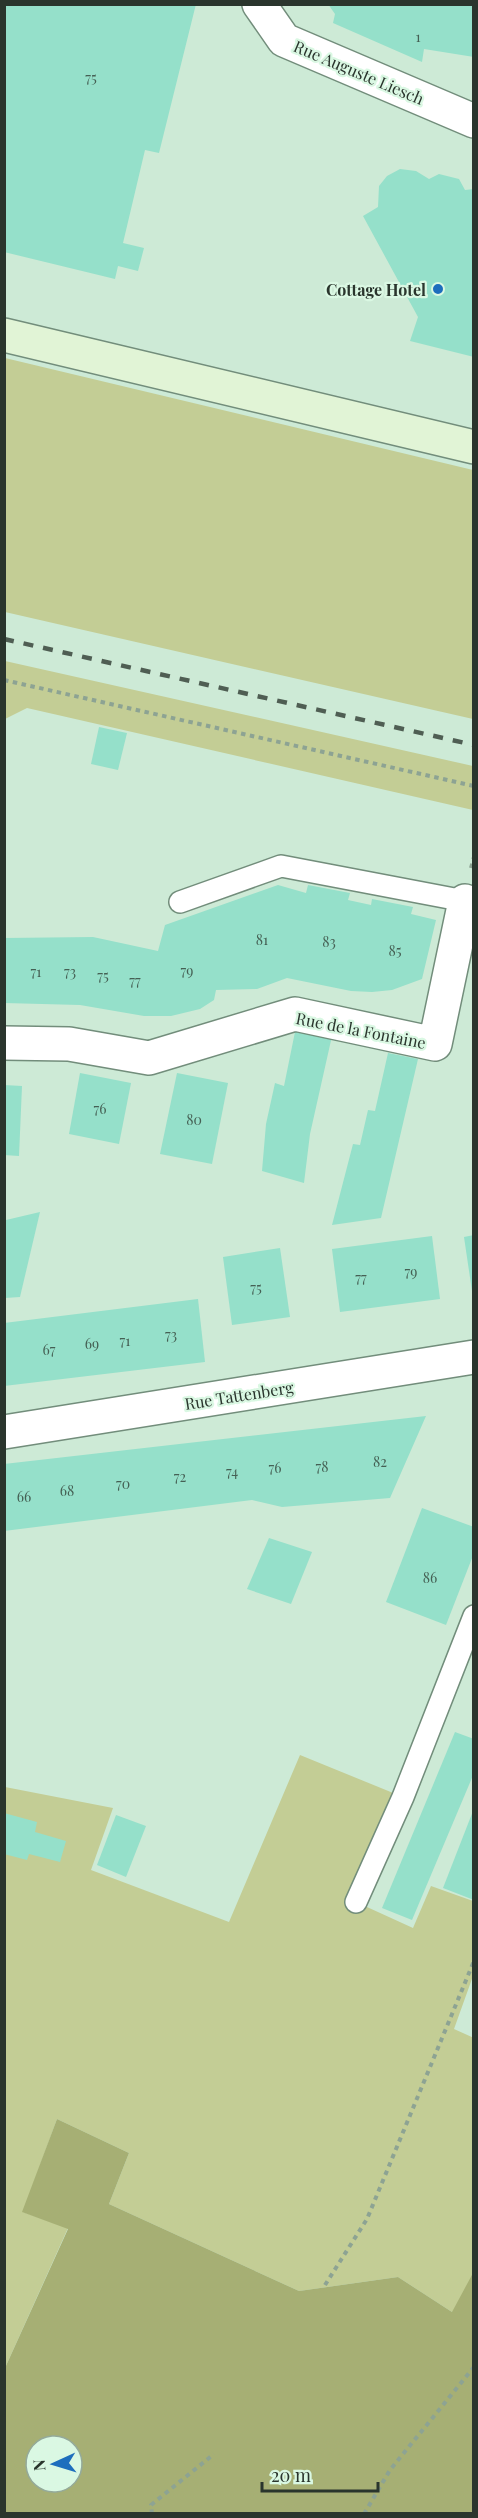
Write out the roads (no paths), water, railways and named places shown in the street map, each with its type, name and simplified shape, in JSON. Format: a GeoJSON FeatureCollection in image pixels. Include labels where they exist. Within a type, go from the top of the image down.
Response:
{"type":"FeatureCollection","features":[{"type":"Feature","properties":{"kind":"main road"},"geometry":{"type":"LineString","coordinates":[[4,335],[474,447]]}},
{"type":"Feature","properties":{"kind":"street","name":"Rue Auguste Liesch"},"geometry":{"type":"LineString","coordinates":[[259,4],[284,40],[474,121]]}},
{"type":"Feature","properties":{"kind":"street","name":"Rue de la Fontaine"},"geometry":{"type":"LineString","coordinates":[[4,1043],[69,1044],[149,1058],[295,1014],[435,1044],[465,901]]}},
{"type":"Feature","properties":{"kind":"street","name":"Rue Tattenberg"},"geometry":{"type":"LineString","coordinates":[[4,1432],[474,1357]]}},
{"type":"Feature","properties":{"kind":"lane"},"geometry":{"type":"LineString","coordinates":[[180,902],[281,866],[465,901]]}},
{"type":"Feature","properties":{"kind":"lane"},"geometry":{"type":"LineString","coordinates":[[356,1902],[403,1797],[474,1616]]}},
{"type":"Feature","properties":{"kind":"railway"},"geometry":{"type":"LineString","coordinates":[[4,639],[474,745]]}},
{"type":"Feature","properties":{"kind":"place","name":"Cottage Hotel"},"geometry":{"type":"Point","coordinates":[438,289]}}]}
